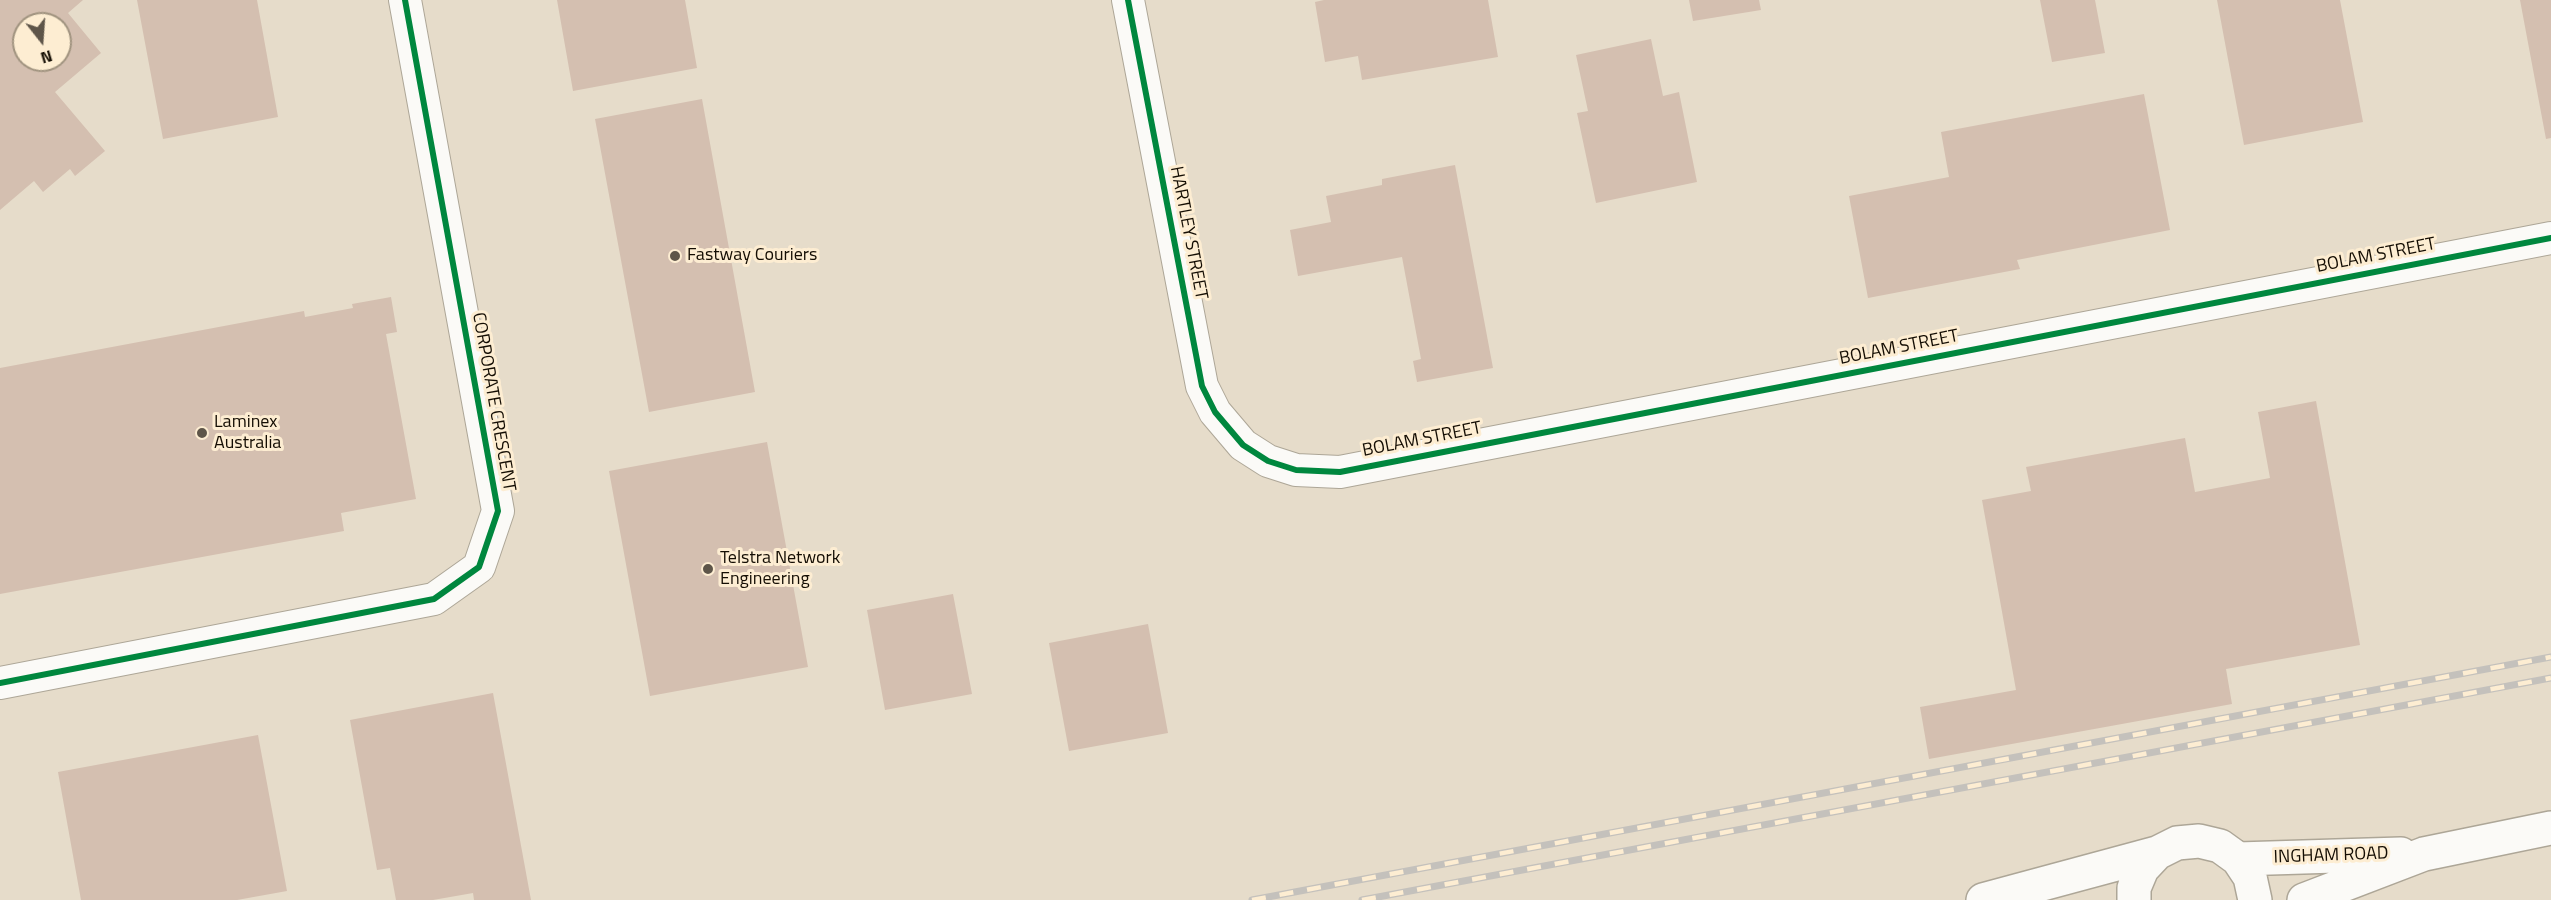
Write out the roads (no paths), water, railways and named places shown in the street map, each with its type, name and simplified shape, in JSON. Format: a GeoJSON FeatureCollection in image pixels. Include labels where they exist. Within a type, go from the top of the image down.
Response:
{"type":"FeatureCollection","features":[{"type":"Feature","properties":{"kind":"main road","name":"INGHAM ROAD"},"geometry":{"type":"LineString","coordinates":[[2304,900],[2424,854],[2551,828]]}},
{"type":"Feature","properties":{"kind":"main road"},"geometry":{"type":"LineString","coordinates":[[1983,900],[2157,853],[2177,843],[2199,841],[2220,846],[2238,859],[2250,877],[2254,900]]}},
{"type":"Feature","properties":{"kind":"main road"},"geometry":{"type":"LineString","coordinates":[[2134,900],[2134,888],[2142,869],[2157,853]]}},
{"type":"Feature","properties":{"kind":"main road","name":"INGHAM ROAD"},"geometry":{"type":"LineString","coordinates":[[2238,859],[2424,854]]}},
{"type":"Feature","properties":{"kind":"street","name":"CORPORATE CRESCENT"},"geometry":{"type":"LineString","coordinates":[[0,682],[434,599],[479,567],[498,511],[405,0]]}},
{"type":"Feature","properties":{"kind":"street","name":"HARTLEY STREET"},"geometry":{"type":"LineString","coordinates":[[1128,0],[1202,386],[1223,424],[1255,454]]}},
{"type":"Feature","properties":{"kind":"street","name":"BOLAM STREET"},"geometry":{"type":"LineString","coordinates":[[1255,454],[1296,470],[1340,472],[2551,238]]}},
{"type":"Feature","properties":{"kind":"railway"},"geometry":{"type":"LineString","coordinates":[[1252,900],[2551,657]]}},
{"type":"Feature","properties":{"kind":"railway"},"geometry":{"type":"LineString","coordinates":[[1362,900],[2551,678]]}},
{"type":"Feature","properties":{"kind":"place","name":"Fastway Couriers"},"geometry":{"type":"Point","coordinates":[675,256]}},
{"type":"Feature","properties":{"kind":"place","name":"Laminex Australia"},"geometry":{"type":"Point","coordinates":[202,433]}},
{"type":"Feature","properties":{"kind":"place","name":"Telstra Network Engineering"},"geometry":{"type":"Point","coordinates":[708,569]}}]}
